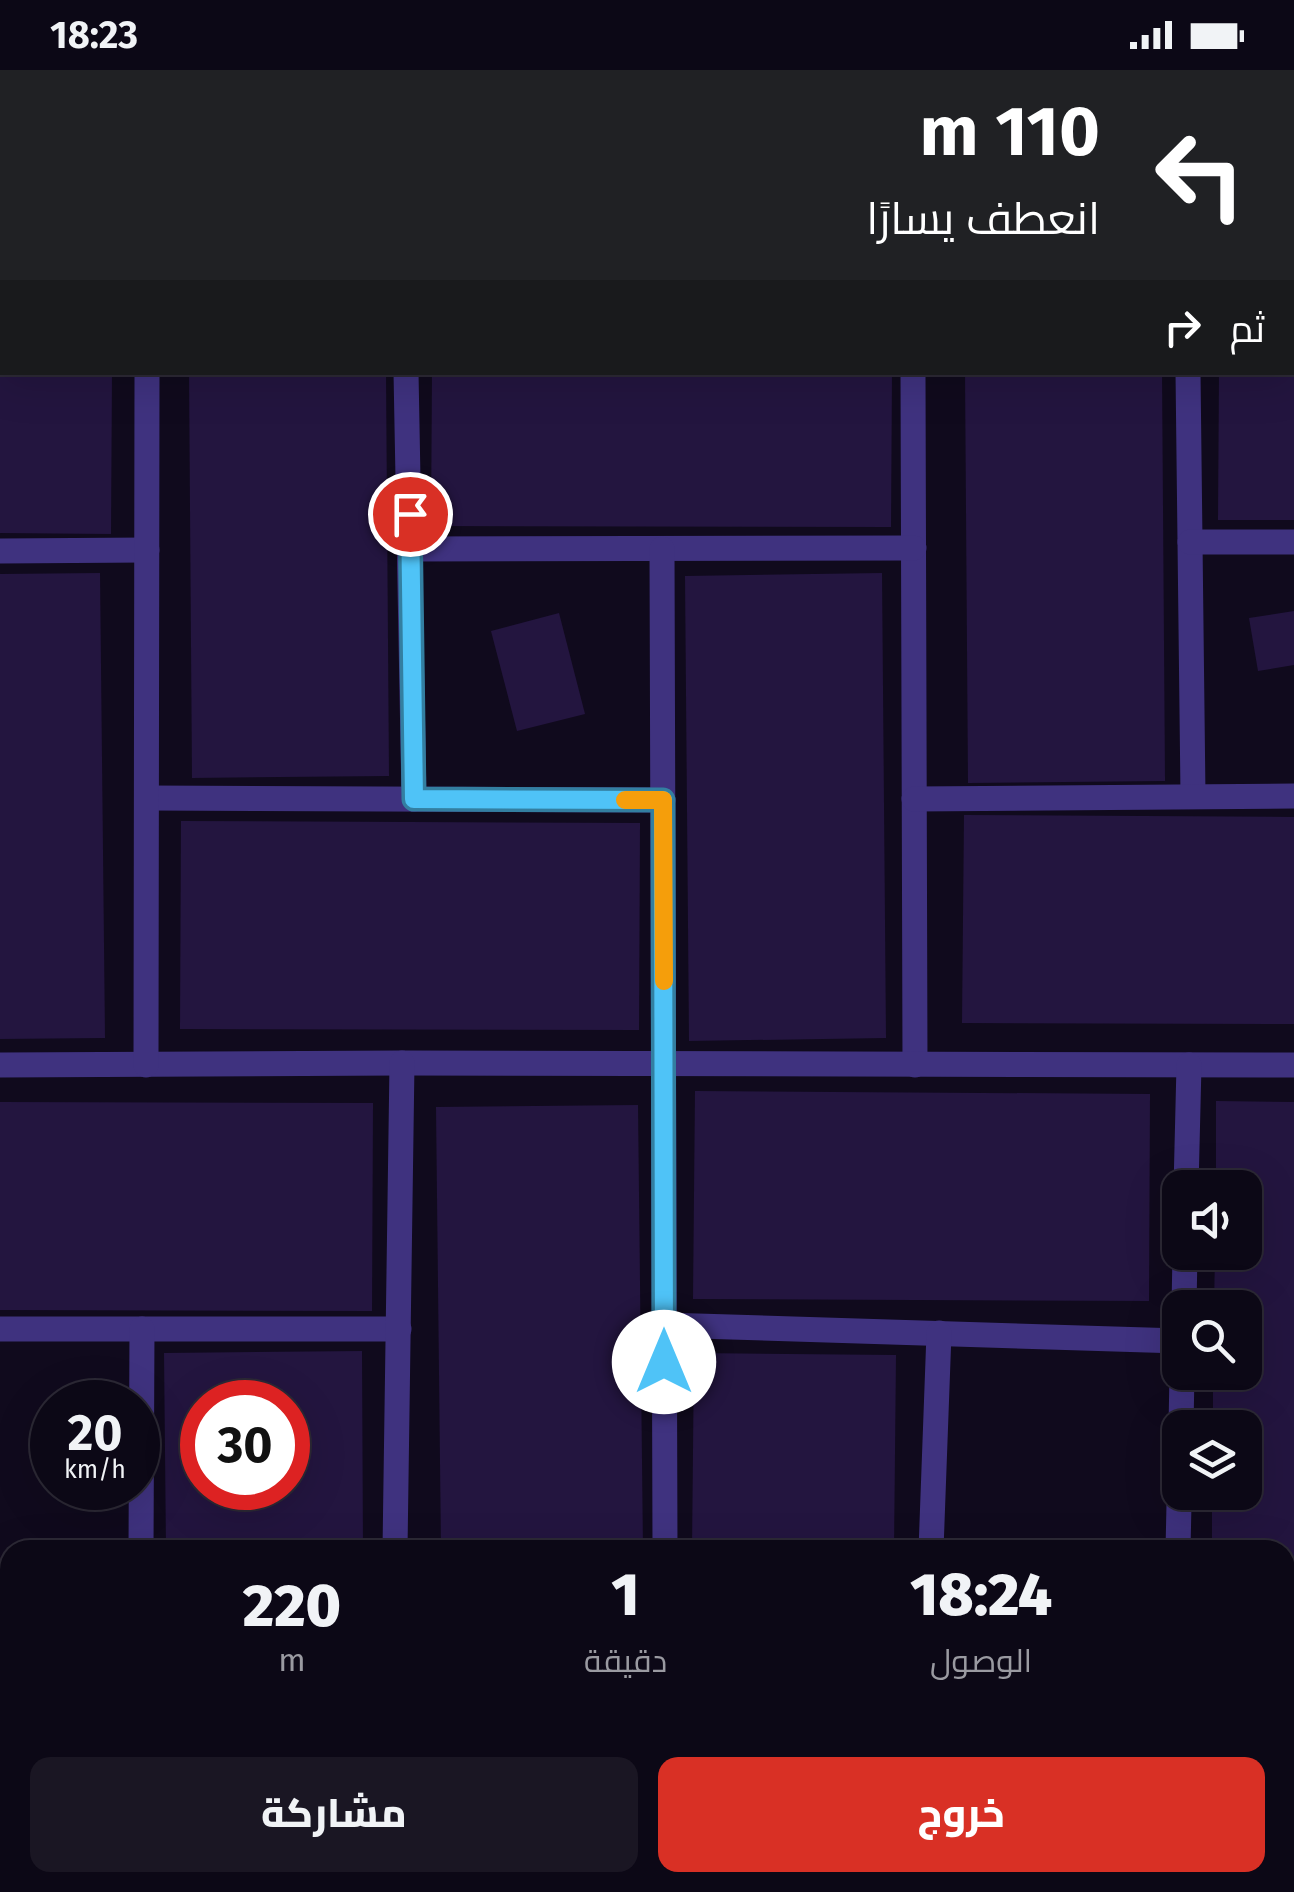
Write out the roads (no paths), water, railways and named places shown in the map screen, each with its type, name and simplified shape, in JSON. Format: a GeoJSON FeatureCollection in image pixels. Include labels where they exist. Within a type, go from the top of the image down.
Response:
{"type":"FeatureCollection","features":[{"type":"Feature","properties":{"kind":"street"},"geometry":{"type":"LineString","coordinates":[[146,1065],[147,375]]}},
{"type":"Feature","properties":{"kind":"street"},"geometry":{"type":"LineString","coordinates":[[406,375],[414,799]]}},
{"type":"Feature","properties":{"kind":"street"},"geometry":{"type":"LineString","coordinates":[[913,375],[915,1065]]}},
{"type":"Feature","properties":{"kind":"street"},"geometry":{"type":"LineString","coordinates":[[1188,375],[1193,796]]}},
{"type":"Feature","properties":{"kind":"street"},"geometry":{"type":"LineString","coordinates":[[1190,542],[1294,542]]}},
{"type":"Feature","properties":{"kind":"street"},"geometry":{"type":"LineString","coordinates":[[410,550],[914,548]]}},
{"type":"Feature","properties":{"kind":"street"},"geometry":{"type":"LineString","coordinates":[[662,549],[665,1540]]}},
{"type":"Feature","properties":{"kind":"street"},"geometry":{"type":"LineString","coordinates":[[0,551],[147,550]]}},
{"type":"Feature","properties":{"kind":"street"},"geometry":{"type":"LineString","coordinates":[[914,799],[1294,796]]}},
{"type":"Feature","properties":{"kind":"street"},"geometry":{"type":"LineString","coordinates":[[148,798],[663,800]]}},
{"type":"Feature","properties":{"kind":"street"},"geometry":{"type":"LineString","coordinates":[[396,1540],[402,1063]]}},
{"type":"Feature","properties":{"kind":"street"},"geometry":{"type":"LineString","coordinates":[[0,1065],[1294,1065]]}},
{"type":"Feature","properties":{"kind":"street"},"geometry":{"type":"LineString","coordinates":[[1186,1170],[1189,1065]]}},
{"type":"Feature","properties":{"kind":"street"},"geometry":{"type":"LineString","coordinates":[[664,1325],[1162,1339]]}},
{"type":"Feature","properties":{"kind":"street"},"geometry":{"type":"LineString","coordinates":[[0,1329],[399,1329]]}},
{"type":"Feature","properties":{"kind":"street"},"geometry":{"type":"LineString","coordinates":[[141,1540],[142,1329]]}},
{"type":"Feature","properties":{"kind":"street"},"geometry":{"type":"LineString","coordinates":[[931,1540],[939,1333]]}},
{"type":"Feature","properties":{"kind":"street"},"geometry":{"type":"LineString","coordinates":[[1178,1540],[1179,1510]]}}]}
